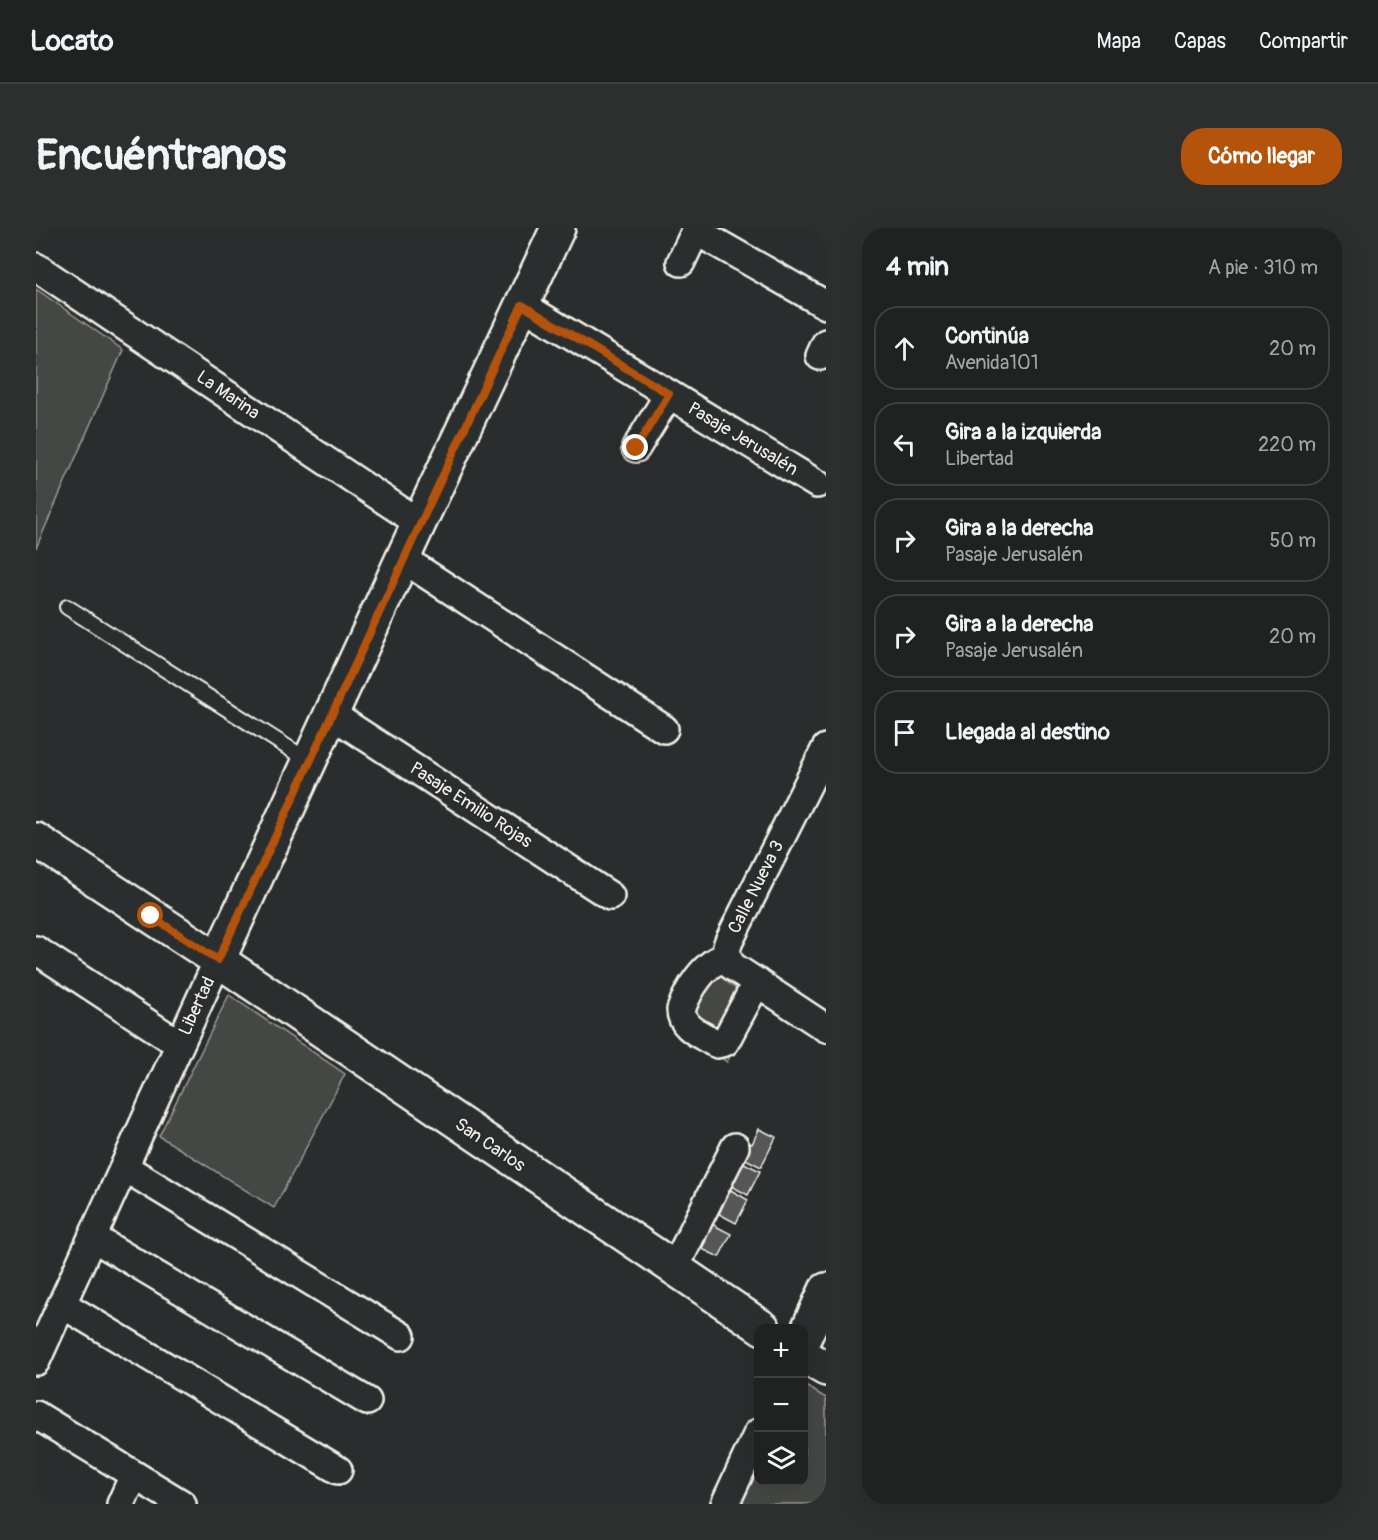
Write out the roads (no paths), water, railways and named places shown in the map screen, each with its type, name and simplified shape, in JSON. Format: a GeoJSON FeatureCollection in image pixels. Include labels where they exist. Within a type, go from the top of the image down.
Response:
{"type":"FeatureCollection","features":[{"type":"Feature","properties":{"kind":"street","name":"Libertad"},"geometry":{"type":"LineString","coordinates":[[36,1361],[331,714],[558,228]]}},
{"type":"Feature","properties":{"kind":"street"},"geometry":{"type":"LineString","coordinates":[[681,262],[697,230],[826,305]]}},
{"type":"Feature","properties":{"kind":"street","name":"La Marina"},"geometry":{"type":"LineString","coordinates":[[36,267],[419,523]]}},
{"type":"Feature","properties":{"kind":"street","name":"Pasaje Jerusalén"},"geometry":{"type":"LineString","coordinates":[[522,305],[817,484]]}},
{"type":"Feature","properties":{"kind":"street","name":"Pasaje Jerusalén"},"geometry":{"type":"LineString","coordinates":[[636,448],[669,394]]}},
{"type":"Feature","properties":{"kind":"street"},"geometry":{"type":"LineString","coordinates":[[403,559],[664,729]]}},
{"type":"Feature","properties":{"kind":"street","name":"Pasaje Emilio Rojas"},"geometry":{"type":"LineString","coordinates":[[331,714],[610,896]]}},
{"type":"Feature","properties":{"kind":"street","name":"Calle Nueva 3"},"geometry":{"type":"LineString","coordinates":[[757,982],[725,1042],[717,1044],[685,1024],[681,1015],[682,1006],[704,970],[714,961],[727,957],[729,941],[826,748]]}},
{"type":"Feature","properties":{"kind":"street","name":"San Carlos"},"geometry":{"type":"LineString","coordinates":[[36,840],[218,960],[756,1324]]}},
{"type":"Feature","properties":{"kind":"street"},"geometry":{"type":"LineString","coordinates":[[36,951],[179,1044]]}},
{"type":"Feature","properties":{"kind":"street"},"geometry":{"type":"LineString","coordinates":[[727,957],[732,966],[826,1028]]}},
{"type":"Feature","properties":{"kind":"street"},"geometry":{"type":"LineString","coordinates":[[674,1269],[735,1147]]}},
{"type":"Feature","properties":{"kind":"street"},"geometry":{"type":"LineString","coordinates":[[124,1167],[401,1336]]}},
{"type":"Feature","properties":{"kind":"street"},"geometry":{"type":"LineString","coordinates":[[92,1237],[367,1401]]}},
{"type":"Feature","properties":{"kind":"street"},"geometry":{"type":"LineString","coordinates":[[808,1329],[826,1290]]}},
{"type":"Feature","properties":{"kind":"street"},"geometry":{"type":"LineString","coordinates":[[62,1304],[338,1470]]}},
{"type":"Feature","properties":{"kind":"street"},"geometry":{"type":"LineString","coordinates":[[808,1358],[826,1369]]}},
{"type":"Feature","properties":{"kind":"street"},"geometry":{"type":"LineString","coordinates":[[36,1415],[182,1504]]}},
{"type":"Feature","properties":{"kind":"street"},"geometry":{"type":"LineString","coordinates":[[725,1504],[754,1443]]}},
{"type":"Feature","properties":{"kind":"street"},"geometry":{"type":"LineString","coordinates":[[121,1504],[134,1475]]}},
{"type":"Feature","properties":{"kind":"lane"},"geometry":{"type":"LineString","coordinates":[[67,607],[309,762]]}}]}
